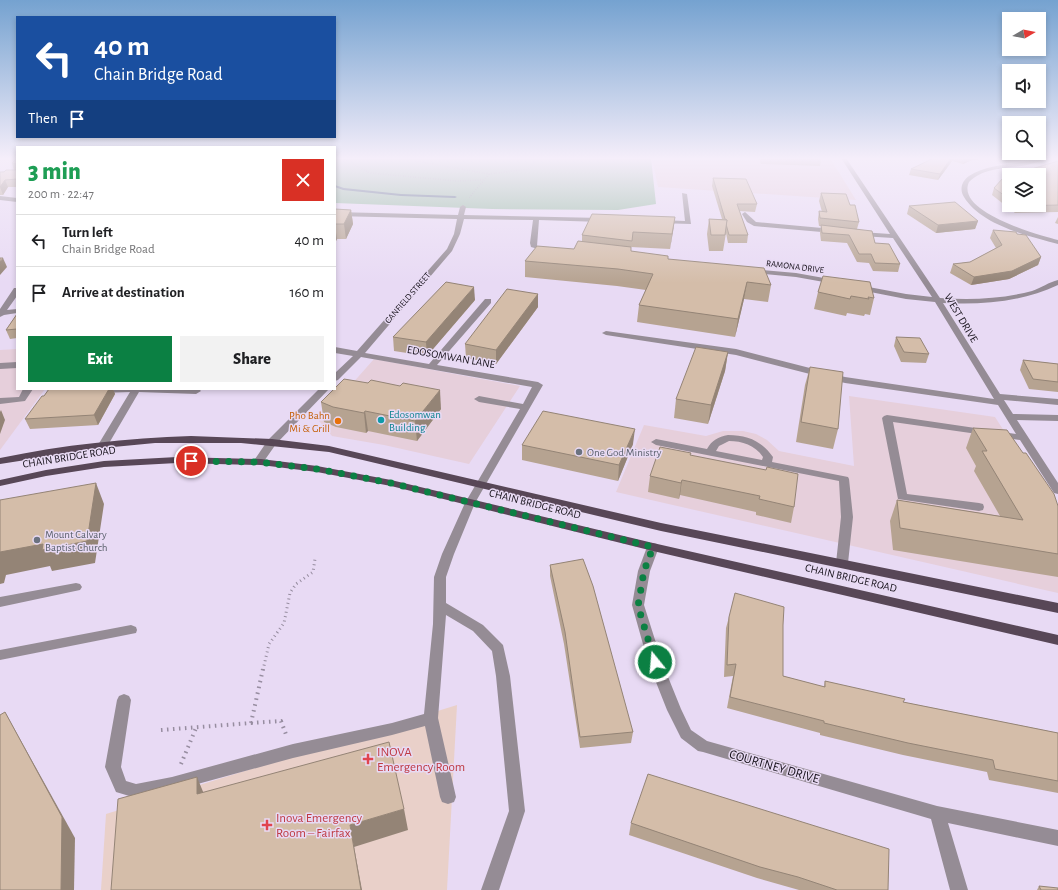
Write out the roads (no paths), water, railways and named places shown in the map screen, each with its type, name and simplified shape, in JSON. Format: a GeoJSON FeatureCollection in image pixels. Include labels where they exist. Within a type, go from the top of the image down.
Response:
{"type":"FeatureCollection","features":[{"type":"Feature","properties":{"kind":"main road","name":"CHAIN BRIDGE ROAD"},"geometry":{"type":"LineString","coordinates":[[0,461],[103,445],[155,440],[191,439],[272,442],[329,449],[661,526],[1058,608]]}},
{"type":"Feature","properties":{"kind":"main road","name":"CHAIN BRIDGE ROAD"},"geometry":{"type":"LineString","coordinates":[[0,483],[46,473],[104,464],[177,460],[258,462],[317,469],[391,483],[653,547],[1058,640]]}},
{"type":"Feature","properties":{"kind":"street"},"geometry":{"type":"LineString","coordinates":[[650,222],[689,223],[685,200]]}},
{"type":"Feature","properties":{"kind":"street","name":"WEST DRIVE"},"geometry":{"type":"LineString","coordinates":[[870,200],[938,301],[1058,492]]}},
{"type":"Feature","properties":{"kind":"street"},"geometry":{"type":"LineString","coordinates":[[968,200],[973,205],[989,216],[1012,227],[1058,242]]}},
{"type":"Feature","properties":{"kind":"street","name":"CANFIELD STREET"},"geometry":{"type":"LineString","coordinates":[[336,377],[360,353],[450,250],[457,234],[463,207]]}},
{"type":"Feature","properties":{"kind":"street"},"geometry":{"type":"LineString","coordinates":[[336,214],[612,220]]}},
{"type":"Feature","properties":{"kind":"street"},"geometry":{"type":"LineString","coordinates":[[745,214],[749,222],[754,224],[838,232]]}},
{"type":"Feature","properties":{"kind":"street"},"geometry":{"type":"LineString","coordinates":[[536,218],[533,243],[534,247],[557,251]]}},
{"type":"Feature","properties":{"kind":"street"},"geometry":{"type":"LineString","coordinates":[[854,233],[894,236]]}},
{"type":"Feature","properties":{"kind":"street","name":"RAMONA DRIVE"},"geometry":{"type":"LineString","coordinates":[[747,270],[796,275],[903,296],[938,301],[1005,298],[1034,292],[1058,282]]}},
{"type":"Feature","properties":{"kind":"street"},"geometry":{"type":"LineString","coordinates":[[1046,288],[1058,292]]}},
{"type":"Feature","properties":{"kind":"street"},"geometry":{"type":"LineString","coordinates":[[1,314],[16,292]]}},
{"type":"Feature","properties":{"kind":"street"},"geometry":{"type":"LineString","coordinates":[[432,366],[488,301]]}},
{"type":"Feature","properties":{"kind":"street"},"geometry":{"type":"LineString","coordinates":[[1,314],[16,311]]}},
{"type":"Feature","properties":{"kind":"street"},"geometry":{"type":"LineString","coordinates":[[606,333],[750,354],[845,380],[999,400],[1058,402]]}},
{"type":"Feature","properties":{"kind":"street","name":"EDOSOMWAN LANE"},"geometry":{"type":"LineString","coordinates":[[336,350],[360,353],[538,385],[525,407]]}},
{"type":"Feature","properties":{"kind":"street"},"geometry":{"type":"LineString","coordinates":[[0,366],[16,365]]}},
{"type":"Feature","properties":{"kind":"street"},"geometry":{"type":"LineString","coordinates":[[0,401],[22,399],[27,390]]}},
{"type":"Feature","properties":{"kind":"street"},"geometry":{"type":"LineString","coordinates":[[92,391],[114,390]]}},
{"type":"Feature","properties":{"kind":"street"},"geometry":{"type":"LineString","coordinates":[[103,445],[135,390]]}},
{"type":"Feature","properties":{"kind":"street"},"geometry":{"type":"LineString","coordinates":[[166,390],[196,391]]}},
{"type":"Feature","properties":{"kind":"street"},"geometry":{"type":"LineString","coordinates":[[258,462],[272,442],[323,390]]}},
{"type":"Feature","properties":{"kind":"street"},"geometry":{"type":"LineString","coordinates":[[448,797],[431,718],[436,671],[440,577],[448,554],[470,503],[525,407],[479,399]]}},
{"type":"Feature","properties":{"kind":"street"},"geometry":{"type":"LineString","coordinates":[[1010,417],[1058,418]]}},
{"type":"Feature","properties":{"kind":"street"},"geometry":{"type":"LineString","coordinates":[[979,507],[902,497],[887,418],[1024,438]]}},
{"type":"Feature","properties":{"kind":"street"},"geometry":{"type":"LineString","coordinates":[[710,453],[714,444],[722,440],[732,438],[744,439],[756,443],[764,449],[768,457],[767,464]]}},
{"type":"Feature","properties":{"kind":"street"},"geometry":{"type":"LineString","coordinates":[[656,442],[844,479],[847,517],[842,563]]}},
{"type":"Feature","properties":{"kind":"street","name":"COURTNEY DRIVE"},"geometry":{"type":"LineString","coordinates":[[653,547],[644,571],[638,606],[655,662],[674,710],[686,734],[703,746],[937,813],[1058,838]]}},
{"type":"Feature","properties":{"kind":"street"},"geometry":{"type":"LineString","coordinates":[[0,602],[76,587]]}},
{"type":"Feature","properties":{"kind":"street"},"geometry":{"type":"LineString","coordinates":[[439,605],[478,628],[498,648],[503,676],[517,811],[490,890]]}},
{"type":"Feature","properties":{"kind":"street"},"geometry":{"type":"LineString","coordinates":[[0,655],[131,630]]}},
{"type":"Feature","properties":{"kind":"street"},"geometry":{"type":"LineString","coordinates":[[124,700],[113,767],[121,787],[136,792],[172,784],[293,751],[392,729],[431,718]]}},
{"type":"Feature","properties":{"kind":"street"},"geometry":{"type":"LineString","coordinates":[[937,813],[959,890]]}},
{"type":"Feature","properties":{"kind":"place","name":"Edosomwan Building"},"geometry":{"type":"Point","coordinates":[381,420]}},
{"type":"Feature","properties":{"kind":"place","name":"Pho Bahn Mi & Grill"},"geometry":{"type":"Point","coordinates":[338,421]}},
{"type":"Feature","properties":{"kind":"place","name":"One God Ministry"},"geometry":{"type":"Point","coordinates":[579,452]}},
{"type":"Feature","properties":{"kind":"place","name":"Mount Calvary Baptist Church"},"geometry":{"type":"Point","coordinates":[37,540]}},
{"type":"Feature","properties":{"kind":"place","name":"INOVA Emergency Room"},"geometry":{"type":"Point","coordinates":[368,759]}},
{"type":"Feature","properties":{"kind":"place","name":"Inova Emergency Room – Fairfax"},"geometry":{"type":"Point","coordinates":[267,825]}}]}
